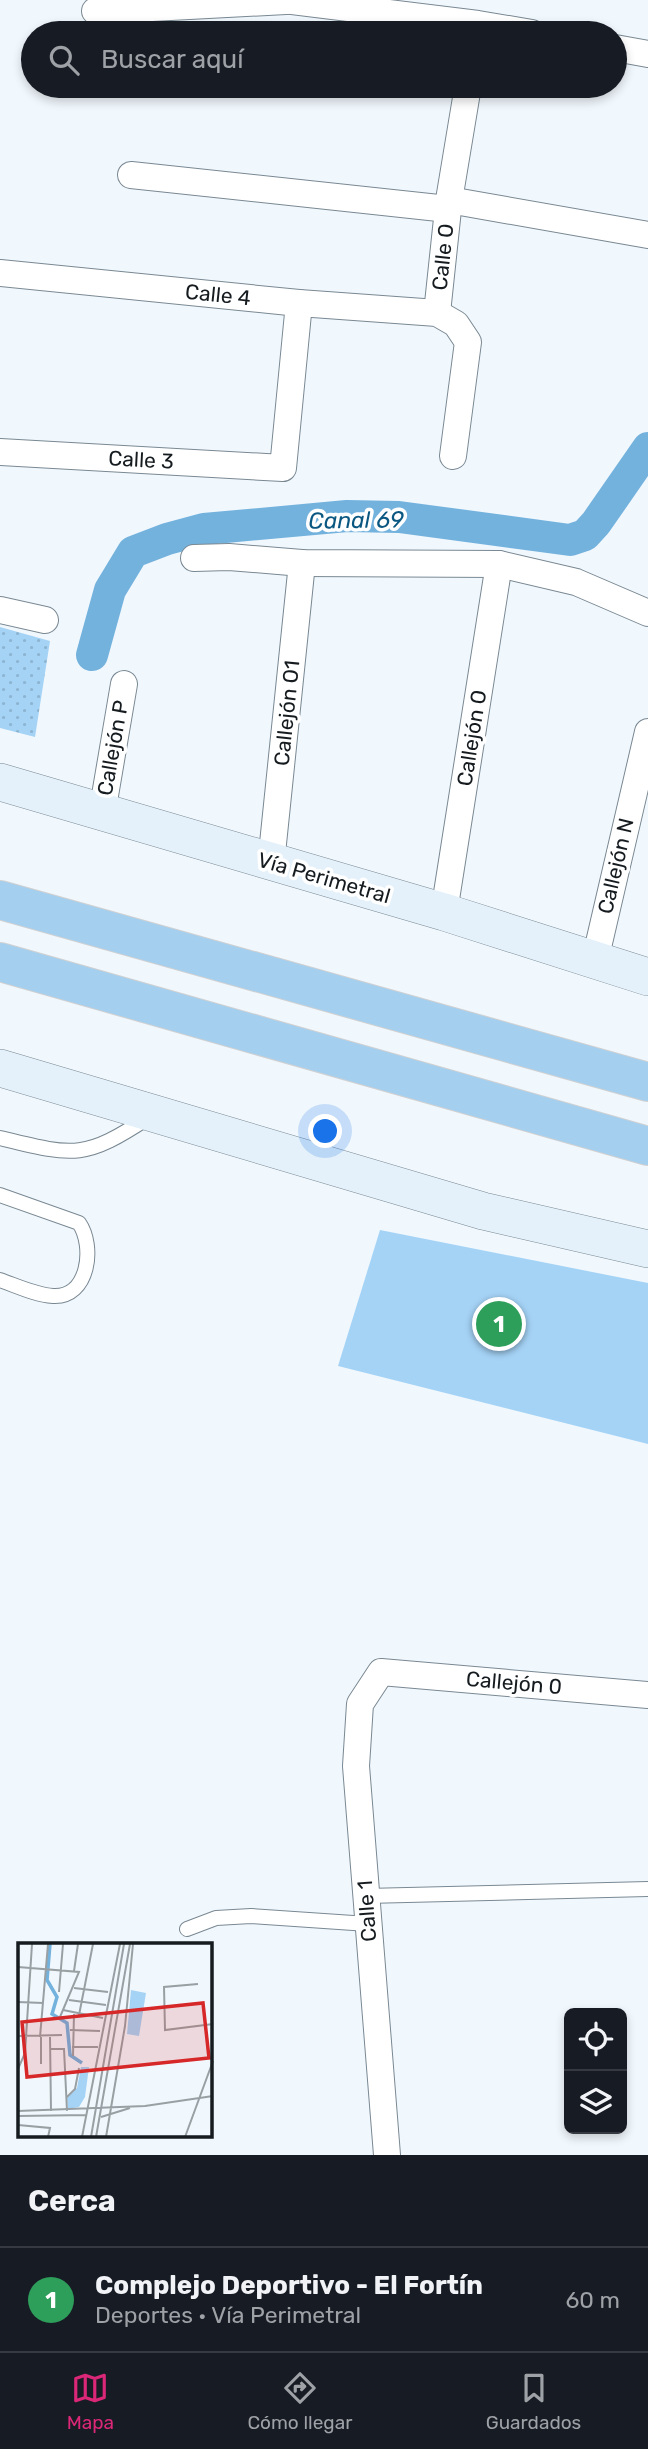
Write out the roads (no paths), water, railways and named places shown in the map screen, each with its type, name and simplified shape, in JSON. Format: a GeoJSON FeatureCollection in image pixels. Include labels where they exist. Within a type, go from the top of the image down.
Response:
{"type":"FeatureCollection","features":[{"type":"Feature","properties":{"kind":"highway"},"geometry":{"type":"LineString","coordinates":[[0,900],[648,1082]]}},
{"type":"Feature","properties":{"kind":"highway"},"geometry":{"type":"LineString","coordinates":[[0,962],[648,1146]]}},
{"type":"Feature","properties":{"kind":"main road","name":"Vía Perimetral"},"geometry":{"type":"LineString","coordinates":[[0,782],[444,912],[648,977]]}},
{"type":"Feature","properties":{"kind":"main road"},"geometry":{"type":"LineString","coordinates":[[0,1068],[483,1211],[648,1249]]}},
{"type":"Feature","properties":{"kind":"street"},"geometry":{"type":"LineString","coordinates":[[95,11],[285,1],[479,19]]}},
{"type":"Feature","properties":{"kind":"street"},"geometry":{"type":"LineString","coordinates":[[627,50],[648,54]]}},
{"type":"Feature","properties":{"kind":"street","name":"Calle O"},"geometry":{"type":"LineString","coordinates":[[453,456],[468,342],[456,324],[437,313],[449,204],[466,98]]}},
{"type":"Feature","properties":{"kind":"street"},"geometry":{"type":"LineString","coordinates":[[131,175],[449,204],[648,235]]}},
{"type":"Feature","properties":{"kind":"street","name":"Calle 4"},"geometry":{"type":"LineString","coordinates":[[0,273],[299,303],[437,313]]}},
{"type":"Feature","properties":{"kind":"street","name":"Calle 3"},"geometry":{"type":"LineString","coordinates":[[0,452],[283,468],[299,303]]}},
{"type":"Feature","properties":{"kind":"street"},"geometry":{"type":"LineString","coordinates":[[194,558],[229,557],[302,563],[499,564],[576,582],[648,613]]}},
{"type":"Feature","properties":{"kind":"street","name":"Callejón O1"},"geometry":{"type":"LineString","coordinates":[[271,863],[302,563]]}},
{"type":"Feature","properties":{"kind":"street","name":"Callejón O"},"geometry":{"type":"LineString","coordinates":[[444,912],[499,564]]}},
{"type":"Feature","properties":{"kind":"street"},"geometry":{"type":"LineString","coordinates":[[0,610],[45,620]]}},
{"type":"Feature","properties":{"kind":"street","name":"Callejón P"},"geometry":{"type":"LineString","coordinates":[[102,813],[124,684]]}},
{"type":"Feature","properties":{"kind":"street","name":"Callejón N"},"geometry":{"type":"LineString","coordinates":[[594,960],[648,732]]}},
{"type":"Feature","properties":{"kind":"street","name":"Callejón 0"},"geometry":{"type":"LineString","coordinates":[[381,1672],[648,1695]]}},
{"type":"Feature","properties":{"kind":"street","name":"Calle 1"},"geometry":{"type":"LineString","coordinates":[[381,1672],[360,1704],[356,1766],[387,2155]]}},
{"type":"Feature","properties":{"kind":"lane"},"geometry":{"type":"LineString","coordinates":[[0,1138],[66,1152],[89,1150],[116,1139],[155,1114]]}},
{"type":"Feature","properties":{"kind":"lane"},"geometry":{"type":"LineString","coordinates":[[0,1195],[79,1223],[87,1234],[88,1251],[86,1268],[79,1285],[67,1294],[42,1294],[0,1280]]}},
{"type":"Feature","properties":{"kind":"lane"},"geometry":{"type":"LineString","coordinates":[[366,1896],[648,1889]]}},
{"type":"Feature","properties":{"kind":"lane"},"geometry":{"type":"LineString","coordinates":[[187,1929],[216,1918],[251,1916],[368,1924]]}},
{"type":"Feature","properties":{"kind":"waterway","name":"Canal 69"},"geometry":{"type":"LineString","coordinates":[[92,655],[110,590],[133,552],[167,539],[204,529],[347,516],[399,517],[570,540],[585,535],[596,523],[648,448]]}},
{"type":"Feature","properties":{"kind":"place","name":"Complejo Deportivo - El Fortín"},"geometry":{"type":"Point","coordinates":[499,1324]}}]}
